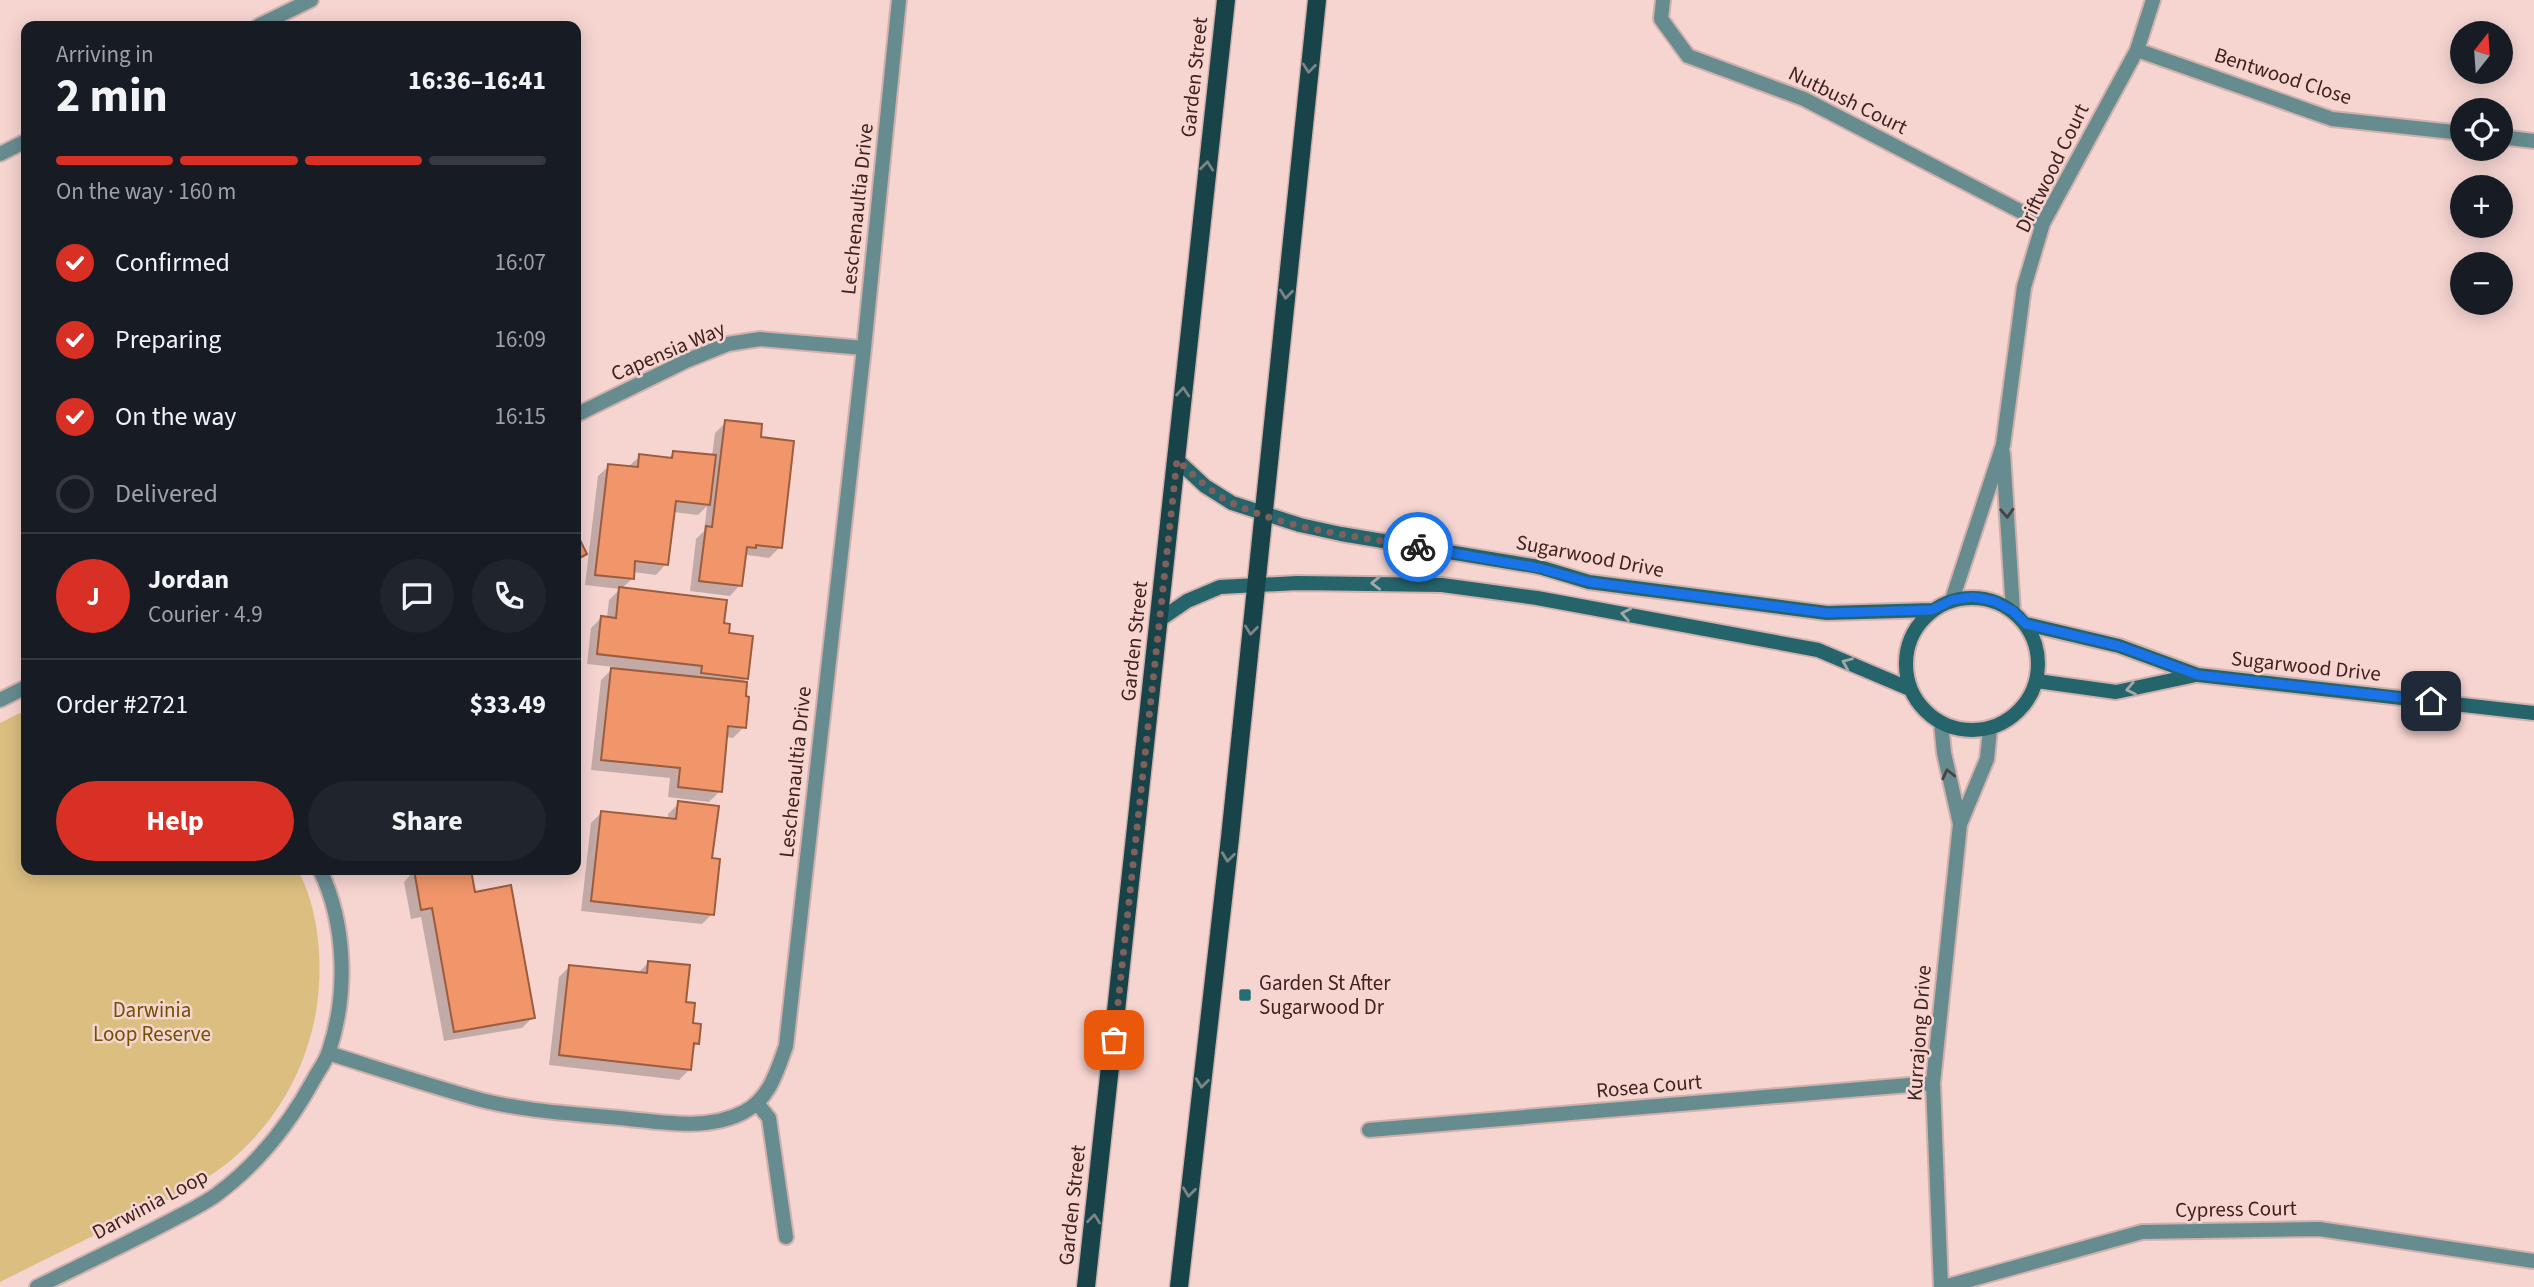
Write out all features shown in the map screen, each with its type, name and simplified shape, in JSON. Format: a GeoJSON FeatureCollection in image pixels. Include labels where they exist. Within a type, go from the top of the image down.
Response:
{"type":"FeatureCollection","features":[{"type":"Feature","properties":{"kind":"main road","name":"Garden Street"},"geometry":{"type":"LineString","coordinates":[[1086,1287],[1226,0]]}},
{"type":"Feature","properties":{"kind":"main road"},"geometry":{"type":"LineString","coordinates":[[1179,1287],[1230,838],[1317,0]]}},
{"type":"Feature","properties":{"kind":"street"},"geometry":{"type":"LineString","coordinates":[[268,21],[311,0]]}},
{"type":"Feature","properties":{"kind":"street","name":"Leschenaultia Drive"},"geometry":{"type":"LineString","coordinates":[[757,1103],[768,1091],[786,1046],[900,0]]}},
{"type":"Feature","properties":{"kind":"street","name":"Nutbush Court"},"geometry":{"type":"LineString","coordinates":[[1663,0],[1661,19],[1688,56],[1804,99],[2043,223]]}},
{"type":"Feature","properties":{"kind":"street","name":"Driftwood Court"},"geometry":{"type":"LineString","coordinates":[[1952,600],[2003,445],[2024,287],[2043,223],[2137,50],[2152,0]]}},
{"type":"Feature","properties":{"kind":"street","name":"Bentwood Close"},"geometry":{"type":"LineString","coordinates":[[2137,50],[2332,119],[2450,132]]}},
{"type":"Feature","properties":{"kind":"street"},"geometry":{"type":"LineString","coordinates":[[2513,138],[2534,141]]}},
{"type":"Feature","properties":{"kind":"street"},"geometry":{"type":"LineString","coordinates":[[0,155],[21,144]]}},
{"type":"Feature","properties":{"kind":"street","name":"Capensia Way"},"geometry":{"type":"LineString","coordinates":[[581,413],[686,361],[728,344],[760,339],[864,348]]}},
{"type":"Feature","properties":{"kind":"street","name":"Driftwood Court"},"geometry":{"type":"LineString","coordinates":[[2003,445],[2013,611]]}},
{"type":"Feature","properties":{"kind":"street","name":"Sugarwood Drive"},"geometry":{"type":"LineString","coordinates":[[1177,460],[1205,485],[1232,503],[1262,514],[1341,534],[1539,568],[1589,582],[1827,613],[1932,610]]}},
{"type":"Feature","properties":{"kind":"street"},"geometry":{"type":"LineString","coordinates":[[1158,621],[1187,601],[1220,587],[1401,583],[1442,585],[1537,598],[1818,650],[1910,689]]}},
{"type":"Feature","properties":{"kind":"street"},"geometry":{"type":"LineString","coordinates":[[1973,597],[1994,601],[2013,611],[2026,624],[2036,642],[2039,662],[2037,681],[2027,703],[2011,719],[1990,729],[1957,729],[1941,723],[1923,709],[1910,689],[1906,668],[1907,647],[1917,627],[1932,610],[1952,600],[1973,597]]}},
{"type":"Feature","properties":{"kind":"street","name":"Sugarwood Drive"},"geometry":{"type":"LineString","coordinates":[[2026,624],[2119,646],[2198,675],[2534,713]]}},
{"type":"Feature","properties":{"kind":"street","name":"Sugarwood Drive"},"geometry":{"type":"LineString","coordinates":[[2037,681],[2116,692],[2198,675]]}},
{"type":"Feature","properties":{"kind":"street"},"geometry":{"type":"LineString","coordinates":[[0,700],[21,690]]}},
{"type":"Feature","properties":{"kind":"street","name":"Kurrajong Drive"},"geometry":{"type":"LineString","coordinates":[[1941,723],[1944,753],[1959,824]]}},
{"type":"Feature","properties":{"kind":"street","name":"Kurrajong Drive"},"geometry":{"type":"LineString","coordinates":[[1942,1287],[1933,1083],[1959,824],[1987,759],[1990,729]]}},
{"type":"Feature","properties":{"kind":"street","name":"Darwinia Loop"},"geometry":{"type":"LineString","coordinates":[[37,1287],[213,1197],[252,1167],[282,1131],[302,1102],[328,1053],[338,1015],[341,981],[339,935],[322,875]]}},
{"type":"Feature","properties":{"kind":"street"},"geometry":{"type":"LineString","coordinates":[[328,1053],[483,1100],[557,1112],[691,1124],[733,1116],[757,1103],[768,1118],[786,1237]]}},
{"type":"Feature","properties":{"kind":"street","name":"Rosea Court"},"geometry":{"type":"LineString","coordinates":[[1369,1130],[1933,1083]]}},
{"type":"Feature","properties":{"kind":"street","name":"Cypress Court"},"geometry":{"type":"LineString","coordinates":[[1942,1287],[2142,1232],[2319,1229],[2534,1261]]}},
{"type":"Feature","properties":{"kind":"green space","name":"Darwinia Loop Reserve"},"geometry":{"type":"Polygon","coordinates":[[[21,712],[21,875],[300,875],[315,919],[320,971],[317,1005],[304,1057],[280,1104],[247,1146],[227,1164],[184,1191],[0,1282],[0,723],[21,712]]]}},
{"type":"Feature","properties":{"kind":"building"},"geometry":{"type":"Polygon","coordinates":[[[725,420],[762,424],[761,437],[794,441],[782,548],[756,545],[756,548],[747,547],[742,586],[699,581],[706,526],[712,527],[725,420]]]}},
{"type":"Feature","properties":{"kind":"building"},"geometry":{"type":"Polygon","coordinates":[[[673,451],[716,455],[710,505],[676,501],[668,565],[635,561],[634,579],[595,575],[608,464],[638,467],[639,454],[672,458],[673,451]]]}},
{"type":"Feature","properties":{"kind":"building"},"geometry":{"type":"Polygon","coordinates":[[[581,542],[587,554],[581,557],[581,542]]]}},
{"type":"Feature","properties":{"kind":"building"},"geometry":{"type":"Polygon","coordinates":[[[619,587],[727,600],[724,623],[730,624],[729,633],[753,636],[748,679],[701,673],[702,666],[597,654],[601,616],[616,618],[619,587]]]}},
{"type":"Feature","properties":{"kind":"building"},"geometry":{"type":"Polygon","coordinates":[[[611,668],[747,682],[746,696],[749,697],[746,728],[728,726],[722,792],[678,787],[680,768],[601,760],[611,668]]]}},
{"type":"Feature","properties":{"kind":"building"},"geometry":{"type":"Polygon","coordinates":[[[678,801],[719,806],[712,858],[720,859],[714,915],[591,901],[601,811],[676,819],[678,801]]]}},
{"type":"Feature","properties":{"kind":"building"},"geometry":{"type":"Polygon","coordinates":[[[415,875],[472,875],[475,892],[511,885],[535,1018],[454,1032],[432,908],[421,910],[415,875]]]}},
{"type":"Feature","properties":{"kind":"building"},"geometry":{"type":"Polygon","coordinates":[[[648,961],[690,965],[686,1002],[695,1003],[693,1023],[701,1024],[699,1044],[694,1043],[691,1070],[559,1055],[569,965],[647,973],[648,961]]]}},
{"type":"Feature","properties":{"kind":"way so far"},"geometry":{"type":"LineString","coordinates":[[1114,1040],[1177,460],[1205,485],[1232,503],[1262,514],[1341,534],[1418,547]]}},
{"type":"Feature","properties":{"kind":"place","name":"Garden St After Sugarwood Dr"},"geometry":{"type":"Point","coordinates":[1245,995]}},
{"type":"Feature","properties":{"kind":"route"},"geometry":{"type":"LineString","coordinates":[[1418,547],[1539,568],[1589,582],[1827,613],[1932,610],[1952,600],[1973,597],[1994,601],[2013,611],[2026,624],[2119,646],[2198,675],[2431,701]]}}]}
